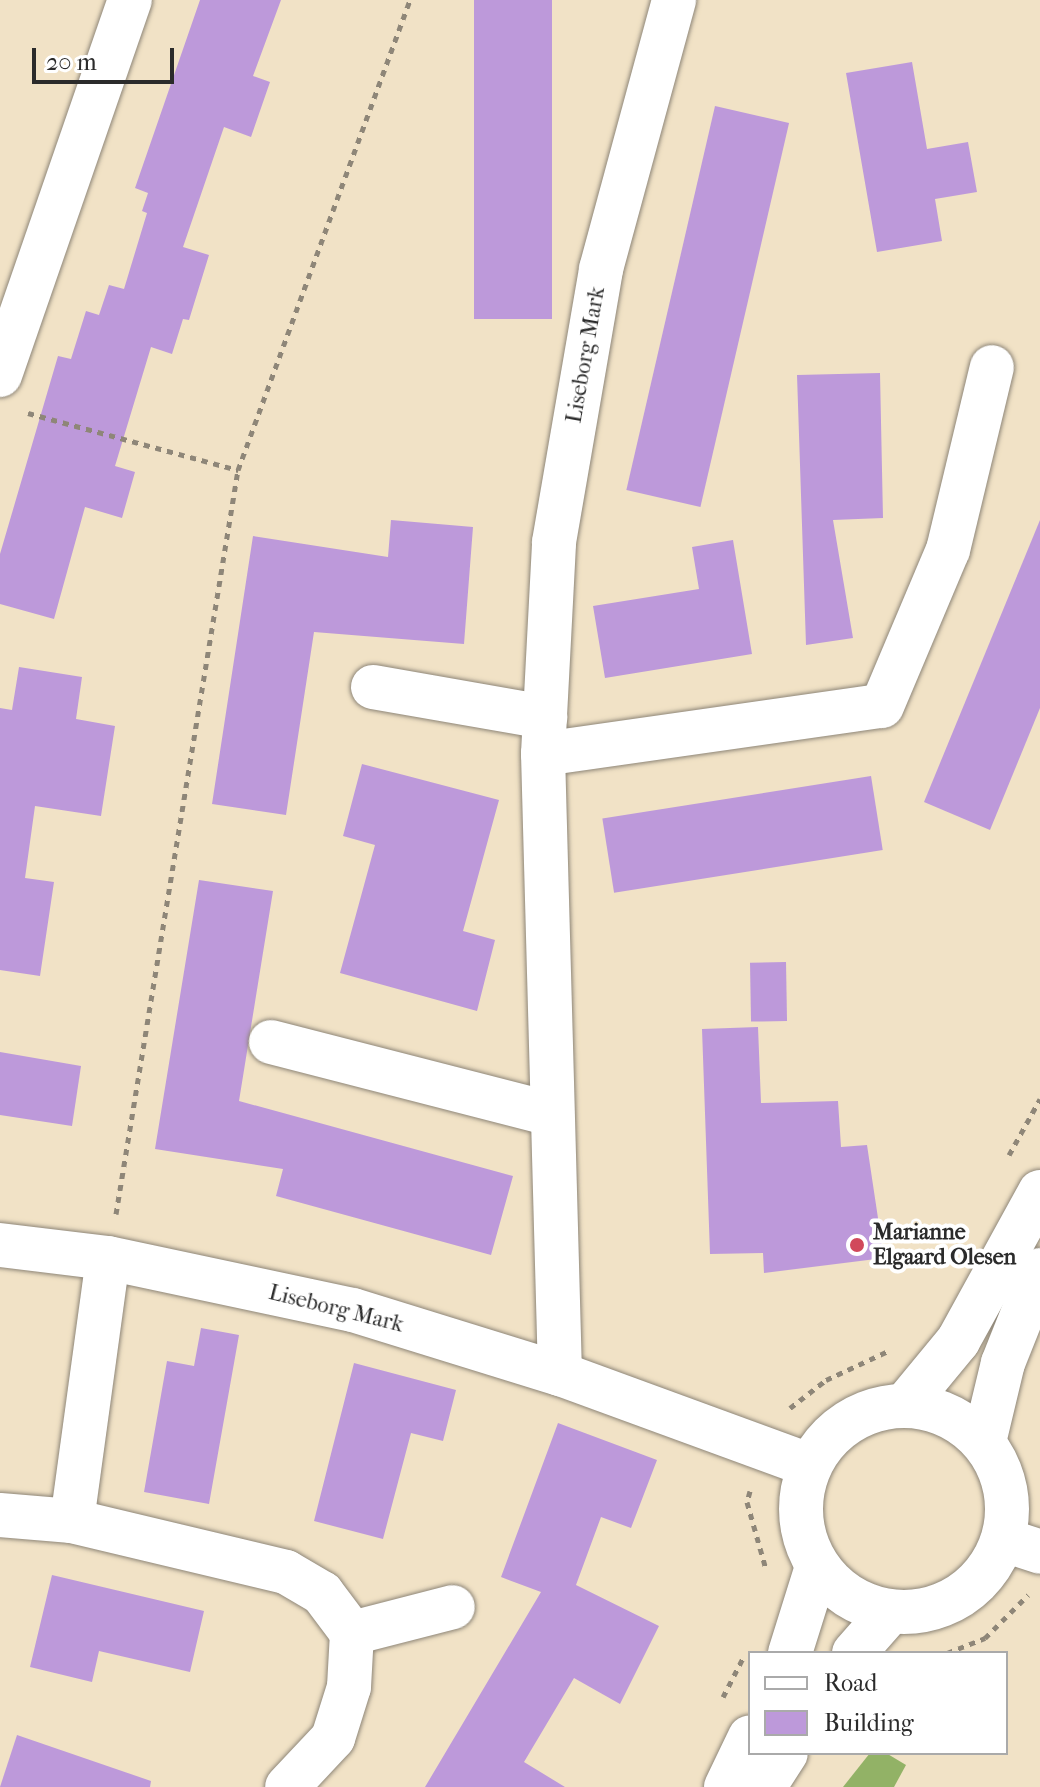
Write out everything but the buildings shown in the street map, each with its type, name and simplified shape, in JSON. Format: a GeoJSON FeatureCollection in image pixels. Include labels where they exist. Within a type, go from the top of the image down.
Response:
{"type":"FeatureCollection","features":[{"type":"Feature","properties":{"kind":"street"},"geometry":{"type":"LineString","coordinates":[[8,392],[130,0]]}},
{"type":"Feature","properties":{"kind":"street","name":"Liseborg Mark"},"geometry":{"type":"LineString","coordinates":[[560,1374],[544,735],[554,542],[601,269],[674,0]]}},
{"type":"Feature","properties":{"kind":"street"},"geometry":{"type":"LineString","coordinates":[[373,687],[544,735],[882,706],[948,550],[992,367]]}},
{"type":"Feature","properties":{"kind":"street"},"geometry":{"type":"LineString","coordinates":[[271,1042],[552,1114]]}},
{"type":"Feature","properties":{"kind":"street"},"geometry":{"type":"LineString","coordinates":[[906,1404],[958,1341],[1040,1192]]}},
{"type":"Feature","properties":{"kind":"street","name":"Liseborg Mark"},"geometry":{"type":"LineString","coordinates":[[0,1245],[108,1258],[353,1310],[560,1374],[809,1465]]}},
{"type":"Feature","properties":{"kind":"street"},"geometry":{"type":"LineString","coordinates":[[72,1521],[108,1258]]}},
{"type":"Feature","properties":{"kind":"street"},"geometry":{"type":"LineString","coordinates":[[984,1442],[1003,1363],[1040,1270]]}},
{"type":"Feature","properties":{"kind":"street"},"geometry":{"type":"LineString","coordinates":[[906,1404],[949,1415],[984,1442],[1001,1471],[1026,1558],[987,1572],[960,1597],[927,1610],[890,1612],[837,1588],[817,1567],[803,1534],[800,1499],[809,1465],[826,1440],[849,1420],[876,1408],[906,1404]]}},
{"type":"Feature","properties":{"kind":"street"},"geometry":{"type":"LineString","coordinates":[[0,1515],[72,1521],[286,1572],[322,1593],[352,1633],[349,1687],[333,1738],[287,1787]]}},
{"type":"Feature","properties":{"kind":"street"},"geometry":{"type":"LineString","coordinates":[[791,1651],[817,1567]]}},
{"type":"Feature","properties":{"kind":"street"},"geometry":{"type":"LineString","coordinates":[[352,1633],[453,1607]]}},
{"type":"Feature","properties":{"kind":"street"},"geometry":{"type":"LineString","coordinates":[[856,1651],[890,1612]]}},
{"type":"Feature","properties":{"kind":"street"},"geometry":{"type":"LineString","coordinates":[[726,1787],[748,1741]]}},
{"type":"Feature","properties":{"kind":"street"},"geometry":{"type":"LineString","coordinates":[[764,1787],[785,1755]]}},
{"type":"Feature","properties":{"kind":"path"},"geometry":{"type":"LineString","coordinates":[[108,1258],[238,470],[410,0]]}},
{"type":"Feature","properties":{"kind":"path"},"geometry":{"type":"LineString","coordinates":[[8,392],[238,470]]}},
{"type":"Feature","properties":{"kind":"path"},"geometry":{"type":"LineString","coordinates":[[952,1651],[985,1638],[1024,1604],[1026,1558]]}},
{"type":"Feature","properties":{"kind":"green space"},"geometry":{"type":"Polygon","coordinates":[[[868,1755],[889,1755],[906,1765],[894,1787],[843,1787],[868,1755]]]}},
{"type":"Feature","properties":{"kind":"place","name":"Marianne Elgaard Olesen"},"geometry":{"type":"Point","coordinates":[857,1245]}}]}
